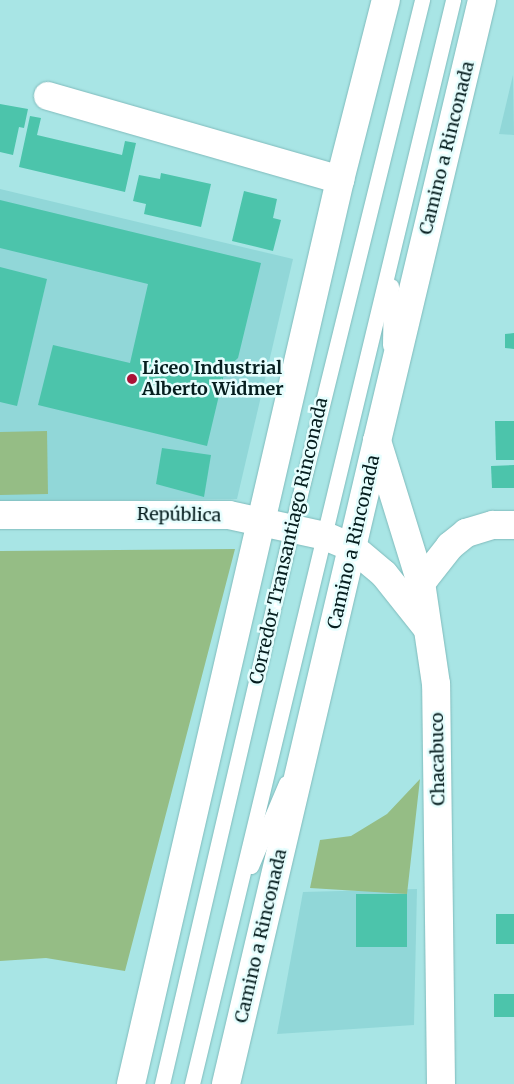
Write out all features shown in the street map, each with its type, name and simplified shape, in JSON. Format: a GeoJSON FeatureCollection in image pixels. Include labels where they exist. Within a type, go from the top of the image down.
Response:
{"type":"FeatureCollection","features":[{"type":"Feature","properties":{"kind":"main road"},"geometry":{"type":"LineString","coordinates":[[131,1084],[264,521],[340,180],[386,0]]}},
{"type":"Feature","properties":{"kind":"main road","name":"Camino a Rinconada"},"geometry":{"type":"LineString","coordinates":[[226,1084],[353,548],[389,384],[482,0]]}},
{"type":"Feature","properties":{"kind":"main road"},"geometry":{"type":"LineString","coordinates":[[48,96],[340,180]]}},
{"type":"Feature","properties":{"kind":"main road","name":"Chacabuco"},"geometry":{"type":"LineString","coordinates":[[377,441],[421,583],[436,684],[441,1084]]}},
{"type":"Feature","properties":{"kind":"main road","name":"República"},"geometry":{"type":"LineString","coordinates":[[0,515],[198,514],[264,521],[292,527],[325,536],[353,548],[384,574],[428,629]]}},
{"type":"Feature","properties":{"kind":"main road"},"geometry":{"type":"LineString","coordinates":[[421,583],[450,546],[466,534],[493,526],[514,525]]}},
{"type":"Feature","properties":{"kind":"lane","name":"Corredor Transantiago Rinconada"},"geometry":{"type":"LineString","coordinates":[[162,1084],[292,527],[422,0]]}},
{"type":"Feature","properties":{"kind":"lane","name":"Corredor Transantiago Rinconada"},"geometry":{"type":"LineString","coordinates":[[192,1084],[232,911],[325,536],[453,0]]}},
{"type":"Feature","properties":{"kind":"lane","name":"Corredor Transantiago Rinconada"},"geometry":{"type":"LineString","coordinates":[[389,384],[391,258]]}},
{"type":"Feature","properties":{"kind":"lane","name":"Corredor Transantiago Rinconada"},"geometry":{"type":"LineString","coordinates":[[232,911],[310,724]]}},
{"type":"Feature","properties":{"kind":"shaded area"},"geometry":{"type":"Polygon","coordinates":[[[513,75],[514,135],[499,134],[513,75]]]}},
{"type":"Feature","properties":{"kind":"shaded area","name":"Liceo Industrial Alberto Widmer"},"geometry":{"type":"Polygon","coordinates":[[[0,189],[293,259],[237,499],[0,501],[0,189]]]}},
{"type":"Feature","properties":{"kind":"shaded area"},"geometry":{"type":"Polygon","coordinates":[[[417,889],[414,1025],[277,1034],[303,892],[417,889]]]}},
{"type":"Feature","properties":{"kind":"green space"},"geometry":{"type":"Polygon","coordinates":[[[47,431],[48,494],[0,495],[0,432],[47,431]]]}},
{"type":"Feature","properties":{"kind":"green space"},"geometry":{"type":"Polygon","coordinates":[[[235,549],[125,971],[46,958],[0,961],[0,551],[235,549]]]}},
{"type":"Feature","properties":{"kind":"green space"},"geometry":{"type":"Polygon","coordinates":[[[420,779],[407,894],[310,888],[320,840],[351,836],[387,814],[420,779]]]}},
{"type":"Feature","properties":{"kind":"building"},"geometry":{"type":"Polygon","coordinates":[[[0,104],[28,109],[24,128],[19,127],[13,155],[0,152],[0,104]]]}},
{"type":"Feature","properties":{"kind":"building"},"geometry":{"type":"Polygon","coordinates":[[[30,116],[41,118],[37,135],[122,155],[125,141],[136,143],[125,192],[19,167],[30,116]]]}},
{"type":"Feature","properties":{"kind":"building"},"geometry":{"type":"Polygon","coordinates":[[[161,173],[211,184],[201,227],[144,214],[146,204],[133,201],[139,175],[160,179],[161,173]]]}},
{"type":"Feature","properties":{"kind":"building"},"geometry":{"type":"Polygon","coordinates":[[[244,191],[277,199],[273,218],[281,220],[273,251],[232,241],[244,191]]]}},
{"type":"Feature","properties":{"kind":"building"},"geometry":{"type":"Polygon","coordinates":[[[0,200],[261,263],[238,358],[225,370],[207,446],[38,405],[53,345],[130,363],[148,284],[0,248],[0,200]]]}},
{"type":"Feature","properties":{"kind":"building"},"geometry":{"type":"Polygon","coordinates":[[[0,267],[47,279],[17,406],[0,402],[0,267]]]}},
{"type":"Feature","properties":{"kind":"building"},"geometry":{"type":"Polygon","coordinates":[[[514,333],[514,349],[505,348],[505,334],[514,333]]]}},
{"type":"Feature","properties":{"kind":"building"},"geometry":{"type":"Polygon","coordinates":[[[495,421],[514,421],[514,460],[496,460],[495,421]]]}},
{"type":"Feature","properties":{"kind":"building"},"geometry":{"type":"Polygon","coordinates":[[[162,448],[211,455],[204,497],[156,484],[162,448]]]}},
{"type":"Feature","properties":{"kind":"building"},"geometry":{"type":"Polygon","coordinates":[[[514,465],[514,488],[492,488],[491,466],[514,465]]]}},
{"type":"Feature","properties":{"kind":"building"},"geometry":{"type":"Polygon","coordinates":[[[356,894],[407,894],[407,947],[356,947],[356,894]]]}},
{"type":"Feature","properties":{"kind":"building"},"geometry":{"type":"Polygon","coordinates":[[[496,914],[514,914],[514,944],[496,944],[496,914]]]}},
{"type":"Feature","properties":{"kind":"building"},"geometry":{"type":"Polygon","coordinates":[[[494,994],[514,994],[514,1017],[494,1017],[494,994]]]}},
{"type":"Feature","properties":{"kind":"place","name":"Liceo Industrial Alberto Widmer"},"geometry":{"type":"Point","coordinates":[132,379]}}]}
